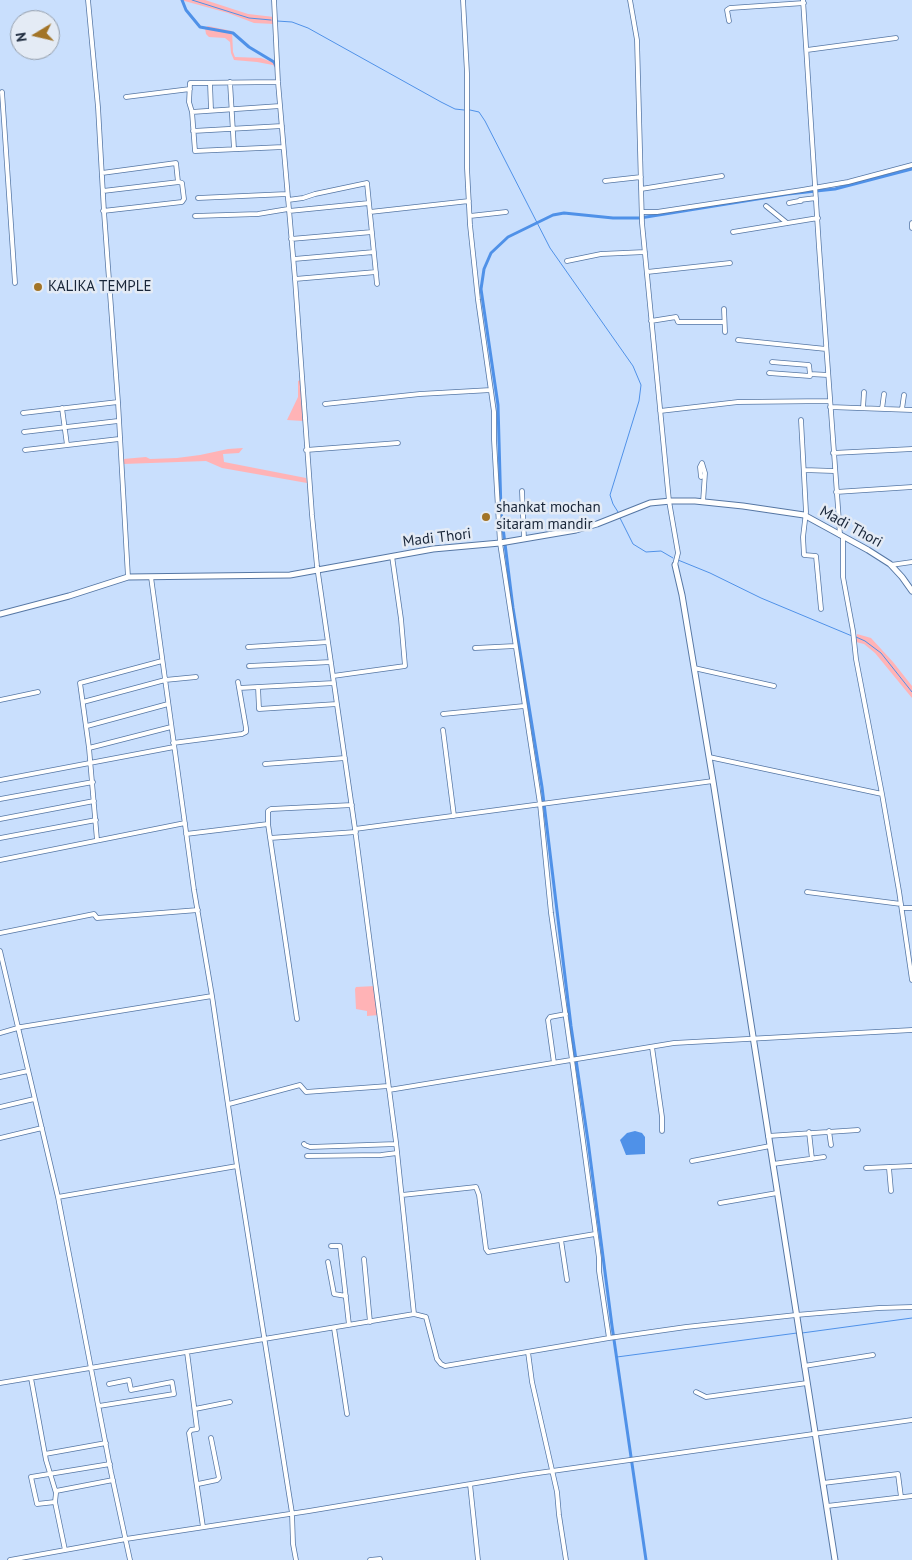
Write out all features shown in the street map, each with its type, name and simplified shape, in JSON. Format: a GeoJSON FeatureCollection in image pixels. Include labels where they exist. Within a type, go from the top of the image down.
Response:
{"type":"FeatureCollection","features":[{"type":"Feature","properties":{"kind":"street"},"geometry":{"type":"LineString","coordinates":[[88,0],[98,107],[128,577]]}},
{"type":"Feature","properties":{"kind":"street"},"geometry":{"type":"LineString","coordinates":[[274,0],[283,147],[296,278],[306,450],[318,570],[352,805],[396,1144],[414,1314]]}},
{"type":"Feature","properties":{"kind":"street"},"geometry":{"type":"LineString","coordinates":[[463,0],[467,72],[470,216],[478,300],[492,390],[504,542],[515,646],[540,804],[551,913],[599,1271],[613,1338]]}},
{"type":"Feature","properties":{"kind":"street"},"geometry":{"type":"LineString","coordinates":[[630,0],[637,40],[642,223],[669,501],[678,554],[675,565],[682,595],[713,781],[835,1560]]}},
{"type":"Feature","properties":{"kind":"street"},"geometry":{"type":"LineString","coordinates":[[729,21],[727,10],[730,8],[804,2],[834,471],[842,536],[842,570],[882,794],[912,980]]}},
{"type":"Feature","properties":{"kind":"street"},"geometry":{"type":"LineString","coordinates":[[807,50],[896,38]]}},
{"type":"Feature","properties":{"kind":"street"},"geometry":{"type":"LineString","coordinates":[[230,82],[234,150]]}},
{"type":"Feature","properties":{"kind":"street"},"geometry":{"type":"LineString","coordinates":[[278,82],[190,83],[189,102],[192,112],[195,151],[283,147]]}},
{"type":"Feature","properties":{"kind":"street"},"geometry":{"type":"LineString","coordinates":[[210,83],[211,110]]}},
{"type":"Feature","properties":{"kind":"street"},"geometry":{"type":"LineString","coordinates":[[126,97],[190,89]]}},
{"type":"Feature","properties":{"kind":"street"},"geometry":{"type":"LineString","coordinates":[[2,92],[15,283]]}},
{"type":"Feature","properties":{"kind":"street"},"geometry":{"type":"LineString","coordinates":[[192,112],[280,106]]}},
{"type":"Feature","properties":{"kind":"street"},"geometry":{"type":"LineString","coordinates":[[193,132],[282,126]]}},
{"type":"Feature","properties":{"kind":"street"},"geometry":{"type":"LineString","coordinates":[[102,173],[176,163],[178,182]]}},
{"type":"Feature","properties":{"kind":"street"},"geometry":{"type":"LineString","coordinates":[[642,212],[657,212],[816,188],[848,182],[912,165]]}},
{"type":"Feature","properties":{"kind":"street"},"geometry":{"type":"LineString","coordinates":[[641,189],[722,176]]}},
{"type":"Feature","properties":{"kind":"street"},"geometry":{"type":"LineString","coordinates":[[605,181],[641,177]]}},
{"type":"Feature","properties":{"kind":"street"},"geometry":{"type":"LineString","coordinates":[[103,191],[178,182],[182,183],[184,199],[182,202],[104,211]]}},
{"type":"Feature","properties":{"kind":"street"},"geometry":{"type":"LineString","coordinates":[[288,200],[367,183],[377,284]]}},
{"type":"Feature","properties":{"kind":"street"},"geometry":{"type":"LineString","coordinates":[[198,198],[287,194]]}},
{"type":"Feature","properties":{"kind":"street"},"geometry":{"type":"LineString","coordinates":[[789,203],[816,198]]}},
{"type":"Feature","properties":{"kind":"street"},"geometry":{"type":"LineString","coordinates":[[370,212],[469,201]]}},
{"type":"Feature","properties":{"kind":"street"},"geometry":{"type":"LineString","coordinates":[[195,216],[258,214],[369,203]]}},
{"type":"Feature","properties":{"kind":"street"},"geometry":{"type":"LineString","coordinates":[[766,206],[788,223]]}},
{"type":"Feature","properties":{"kind":"street"},"geometry":{"type":"LineString","coordinates":[[470,216],[506,212]]}},
{"type":"Feature","properties":{"kind":"street"},"geometry":{"type":"LineString","coordinates":[[733,232],[818,218]]}},
{"type":"Feature","properties":{"kind":"street"},"geometry":{"type":"LineString","coordinates":[[292,239],[372,232]]}},
{"type":"Feature","properties":{"kind":"street"},"geometry":{"type":"LineString","coordinates":[[294,259],[374,252]]}},
{"type":"Feature","properties":{"kind":"street"},"geometry":{"type":"LineString","coordinates":[[567,261],[602,254],[645,252]]}},
{"type":"Feature","properties":{"kind":"street"},"geometry":{"type":"LineString","coordinates":[[646,272],[730,263]]}},
{"type":"Feature","properties":{"kind":"street"},"geometry":{"type":"LineString","coordinates":[[296,278],[376,272]]}},
{"type":"Feature","properties":{"kind":"street"},"geometry":{"type":"LineString","coordinates":[[724,309],[724,332]]}},
{"type":"Feature","properties":{"kind":"street"},"geometry":{"type":"LineString","coordinates":[[651,321],[676,318],[678,322],[724,322]]}},
{"type":"Feature","properties":{"kind":"street"},"geometry":{"type":"LineString","coordinates":[[738,340],[826,349]]}},
{"type":"Feature","properties":{"kind":"street"},"geometry":{"type":"LineString","coordinates":[[772,362],[809,365],[810,374]]}},
{"type":"Feature","properties":{"kind":"street"},"geometry":{"type":"LineString","coordinates":[[769,373],[810,376],[810,374],[828,375]]}},
{"type":"Feature","properties":{"kind":"street"},"geometry":{"type":"LineString","coordinates":[[324,404],[420,394],[492,390]]}},
{"type":"Feature","properties":{"kind":"street"},"geometry":{"type":"LineString","coordinates":[[862,408],[864,392]]}},
{"type":"Feature","properties":{"kind":"street"},"geometry":{"type":"LineString","coordinates":[[882,409],[884,394]]}},
{"type":"Feature","properties":{"kind":"street"},"geometry":{"type":"LineString","coordinates":[[902,409],[904,395]]}},
{"type":"Feature","properties":{"kind":"street"},"geometry":{"type":"LineString","coordinates":[[23,413],[118,402]]}},
{"type":"Feature","properties":{"kind":"street"},"geometry":{"type":"LineString","coordinates":[[660,411],[738,402],[830,404],[862,408],[912,410]]}},
{"type":"Feature","properties":{"kind":"street"},"geometry":{"type":"LineString","coordinates":[[62,408],[67,446]]}},
{"type":"Feature","properties":{"kind":"street"},"geometry":{"type":"LineString","coordinates":[[801,420],[806,516],[804,555],[816,556],[821,609]]}},
{"type":"Feature","properties":{"kind":"street"},"geometry":{"type":"LineString","coordinates":[[24,432],[118,421]]}},
{"type":"Feature","properties":{"kind":"street"},"geometry":{"type":"LineString","coordinates":[[25,450],[119,439]]}},
{"type":"Feature","properties":{"kind":"street"},"geometry":{"type":"LineString","coordinates":[[306,450],[398,443]]}},
{"type":"Feature","properties":{"kind":"street"},"geometry":{"type":"LineString","coordinates":[[833,453],[912,450]]}},
{"type":"Feature","properties":{"kind":"street"},"geometry":{"type":"LineString","coordinates":[[701,477],[700,467],[702,463],[705,473],[703,502]]}},
{"type":"Feature","properties":{"kind":"street"},"geometry":{"type":"LineString","coordinates":[[804,470],[834,471]]}},
{"type":"Feature","properties":{"kind":"street"},"geometry":{"type":"LineString","coordinates":[[836,492],[912,487]]}},
{"type":"Feature","properties":{"kind":"street"},"geometry":{"type":"LineString","coordinates":[[522,491],[524,539]]}},
{"type":"Feature","properties":{"kind":"street","name":"Madi Thori"},"geometry":{"type":"LineString","coordinates":[[0,614],[128,577],[290,575],[433,549],[504,542],[576,530],[598,524],[650,504],[669,501],[703,502],[806,516],[868,550],[891,565],[912,590]]}},
{"type":"Feature","properties":{"kind":"street"},"geometry":{"type":"LineString","coordinates":[[333,676],[405,666],[402,619],[392,556]]}},
{"type":"Feature","properties":{"kind":"street"},"geometry":{"type":"LineString","coordinates":[[891,565],[912,562]]}},
{"type":"Feature","properties":{"kind":"street"},"geometry":{"type":"LineString","coordinates":[[151,577],[184,823],[292,1513],[296,1560]]}},
{"type":"Feature","properties":{"kind":"street"},"geometry":{"type":"LineString","coordinates":[[248,647],[328,642]]}},
{"type":"Feature","properties":{"kind":"street"},"geometry":{"type":"LineString","coordinates":[[476,648],[515,646]]}},
{"type":"Feature","properties":{"kind":"street"},"geometry":{"type":"LineString","coordinates":[[97,840],[91,763],[80,684],[81,682],[162,660]]}},
{"type":"Feature","properties":{"kind":"street"},"geometry":{"type":"LineString","coordinates":[[249,666],[331,662]]}},
{"type":"Feature","properties":{"kind":"street"},"geometry":{"type":"LineString","coordinates":[[694,668],[774,686]]}},
{"type":"Feature","properties":{"kind":"street"},"geometry":{"type":"LineString","coordinates":[[83,702],[165,680],[196,677]]}},
{"type":"Feature","properties":{"kind":"street"},"geometry":{"type":"LineString","coordinates":[[0,780],[174,745],[242,734],[246,732],[246,728],[238,682]]}},
{"type":"Feature","properties":{"kind":"street"},"geometry":{"type":"LineString","coordinates":[[239,688],[334,683]]}},
{"type":"Feature","properties":{"kind":"street"},"geometry":{"type":"LineString","coordinates":[[258,687],[260,709],[337,704]]}},
{"type":"Feature","properties":{"kind":"street"},"geometry":{"type":"LineString","coordinates":[[0,700],[38,692]]}},
{"type":"Feature","properties":{"kind":"street"},"geometry":{"type":"LineString","coordinates":[[86,726],[168,704]]}},
{"type":"Feature","properties":{"kind":"street"},"geometry":{"type":"LineString","coordinates":[[443,714],[524,706]]}},
{"type":"Feature","properties":{"kind":"street"},"geometry":{"type":"LineString","coordinates":[[89,748],[171,727]]}},
{"type":"Feature","properties":{"kind":"street"},"geometry":{"type":"LineString","coordinates":[[443,730],[454,816]]}},
{"type":"Feature","properties":{"kind":"street"},"geometry":{"type":"LineString","coordinates":[[709,757],[882,794]]}},
{"type":"Feature","properties":{"kind":"street"},"geometry":{"type":"LineString","coordinates":[[264,764],[345,758]]}},
{"type":"Feature","properties":{"kind":"street"},"geometry":{"type":"LineString","coordinates":[[270,838],[355,830],[713,781]]}},
{"type":"Feature","properties":{"kind":"street"},"geometry":{"type":"LineString","coordinates":[[0,799],[92,782]]}},
{"type":"Feature","properties":{"kind":"street"},"geometry":{"type":"LineString","coordinates":[[0,819],[94,801]]}},
{"type":"Feature","properties":{"kind":"street"},"geometry":{"type":"LineString","coordinates":[[296,1019],[268,824],[268,812],[271,809],[352,805]]}},
{"type":"Feature","properties":{"kind":"street"},"geometry":{"type":"LineString","coordinates":[[0,838],[96,820]]}},
{"type":"Feature","properties":{"kind":"street"},"geometry":{"type":"LineString","coordinates":[[0,860],[184,823]]}},
{"type":"Feature","properties":{"kind":"street"},"geometry":{"type":"LineString","coordinates":[[186,834],[268,824]]}},
{"type":"Feature","properties":{"kind":"street"},"geometry":{"type":"LineString","coordinates":[[807,892],[912,908]]}},
{"type":"Feature","properties":{"kind":"street"},"geometry":{"type":"LineString","coordinates":[[0,932],[94,914],[97,918],[198,910]]}},
{"type":"Feature","properties":{"kind":"street"},"geometry":{"type":"LineString","coordinates":[[0,951],[58,1197],[130,1560]]}},
{"type":"Feature","properties":{"kind":"street"},"geometry":{"type":"LineString","coordinates":[[0,1033],[212,996]]}},
{"type":"Feature","properties":{"kind":"street"},"geometry":{"type":"LineString","coordinates":[[554,1063],[548,1020],[550,1017],[566,1014]]}},
{"type":"Feature","properties":{"kind":"street"},"geometry":{"type":"LineString","coordinates":[[229,1104],[300,1084],[306,1092],[388,1088],[674,1043],[912,1030]]}},
{"type":"Feature","properties":{"kind":"street"},"geometry":{"type":"LineString","coordinates":[[652,1047],[662,1117],[662,1132]]}},
{"type":"Feature","properties":{"kind":"street"},"geometry":{"type":"LineString","coordinates":[[0,1077],[28,1071]]}},
{"type":"Feature","properties":{"kind":"street"},"geometry":{"type":"LineString","coordinates":[[0,1107],[34,1099]]}},
{"type":"Feature","properties":{"kind":"street"},"geometry":{"type":"LineString","coordinates":[[0,1138],[42,1128]]}},
{"type":"Feature","properties":{"kind":"street"},"geometry":{"type":"LineString","coordinates":[[768,1136],[858,1130]]}},
{"type":"Feature","properties":{"kind":"street"},"geometry":{"type":"LineString","coordinates":[[829,1131],[831,1145]]}},
{"type":"Feature","properties":{"kind":"street"},"geometry":{"type":"LineString","coordinates":[[809,1132],[812,1159]]}},
{"type":"Feature","properties":{"kind":"street"},"geometry":{"type":"LineString","coordinates":[[304,1144],[310,1146],[396,1144]]}},
{"type":"Feature","properties":{"kind":"street"},"geometry":{"type":"LineString","coordinates":[[692,1161],[720,1154],[770,1146]]}},
{"type":"Feature","properties":{"kind":"street"},"geometry":{"type":"LineString","coordinates":[[307,1156],[397,1153]]}},
{"type":"Feature","properties":{"kind":"street"},"geometry":{"type":"LineString","coordinates":[[773,1164],[824,1158]]}},
{"type":"Feature","properties":{"kind":"street"},"geometry":{"type":"LineString","coordinates":[[58,1197],[237,1166]]}},
{"type":"Feature","properties":{"kind":"street"},"geometry":{"type":"LineString","coordinates":[[866,1168],[912,1166]]}},
{"type":"Feature","properties":{"kind":"street"},"geometry":{"type":"LineString","coordinates":[[889,1168],[891,1191]]}},
{"type":"Feature","properties":{"kind":"street"},"geometry":{"type":"LineString","coordinates":[[402,1196],[476,1187],[488,1252],[595,1234]]}},
{"type":"Feature","properties":{"kind":"street"},"geometry":{"type":"LineString","coordinates":[[720,1203],[777,1192]]}},
{"type":"Feature","properties":{"kind":"street"},"geometry":{"type":"LineString","coordinates":[[562,1240],[567,1280]]}},
{"type":"Feature","properties":{"kind":"street"},"geometry":{"type":"LineString","coordinates":[[331,1246],[340,1246],[349,1325]]}},
{"type":"Feature","properties":{"kind":"street"},"geometry":{"type":"LineString","coordinates":[[364,1259],[370,1322]]}},
{"type":"Feature","properties":{"kind":"street"},"geometry":{"type":"LineString","coordinates":[[328,1262],[334,1294],[346,1296]]}},
{"type":"Feature","properties":{"kind":"street"},"geometry":{"type":"LineString","coordinates":[[0,1383],[414,1314],[426,1317],[437,1359],[445,1366],[613,1338],[796,1315],[912,1307]]}},
{"type":"Feature","properties":{"kind":"street"},"geometry":{"type":"LineString","coordinates":[[334,1328],[348,1414]]}},
{"type":"Feature","properties":{"kind":"street"},"geometry":{"type":"LineString","coordinates":[[187,1352],[196,1429],[191,1430],[189,1433],[203,1527]]}},
{"type":"Feature","properties":{"kind":"street"},"geometry":{"type":"LineString","coordinates":[[528,1352],[532,1382],[558,1492],[559,1515],[566,1560]]}},
{"type":"Feature","properties":{"kind":"street"},"geometry":{"type":"LineString","coordinates":[[804,1366],[874,1355]]}},
{"type":"Feature","properties":{"kind":"street"},"geometry":{"type":"LineString","coordinates":[[31,1378],[45,1454],[56,1491],[55,1502],[65,1550]]}},
{"type":"Feature","properties":{"kind":"street"},"geometry":{"type":"LineString","coordinates":[[99,1406],[174,1394],[172,1382],[132,1390],[128,1380],[109,1384]]}},
{"type":"Feature","properties":{"kind":"street"},"geometry":{"type":"LineString","coordinates":[[696,1392],[706,1397],[806,1383]]}},
{"type":"Feature","properties":{"kind":"street"},"geometry":{"type":"LineString","coordinates":[[195,1409],[230,1402]]}},
{"type":"Feature","properties":{"kind":"street"},"geometry":{"type":"LineString","coordinates":[[10,1560],[126,1539],[553,1471],[912,1420]]}},
{"type":"Feature","properties":{"kind":"street"},"geometry":{"type":"LineString","coordinates":[[198,1484],[218,1480],[219,1478],[211,1438]]}},
{"type":"Feature","properties":{"kind":"street"},"geometry":{"type":"LineString","coordinates":[[45,1454],[106,1443]]}},
{"type":"Feature","properties":{"kind":"street"},"geometry":{"type":"LineString","coordinates":[[55,1502],[37,1504],[31,1477],[110,1464]]}},
{"type":"Feature","properties":{"kind":"street"},"geometry":{"type":"LineString","coordinates":[[823,1483],[898,1474],[901,1498]]}},
{"type":"Feature","properties":{"kind":"street"},"geometry":{"type":"LineString","coordinates":[[56,1491],[113,1480]]}},
{"type":"Feature","properties":{"kind":"street"},"geometry":{"type":"LineString","coordinates":[[470,1484],[478,1560]]}},
{"type":"Feature","properties":{"kind":"street"},"geometry":{"type":"LineString","coordinates":[[827,1506],[912,1496]]}},
{"type":"Feature","properties":{"kind":"street"},"geometry":{"type":"LineString","coordinates":[[370,1560],[380,1559]]}},
{"type":"Feature","properties":{"kind":"shaded area"},"geometry":{"type":"Polygon","coordinates":[[[181,0],[205,0],[248,14],[274,17],[274,24],[254,23],[228,13],[181,0]]]}},
{"type":"Feature","properties":{"kind":"shaded area"},"geometry":{"type":"Polygon","coordinates":[[[208,26],[232,31],[235,57],[261,58],[275,63],[276,69],[273,65],[234,60],[230,42],[225,38],[209,37],[206,34],[205,28],[208,26]]]}},
{"type":"Feature","properties":{"kind":"shaded area"},"geometry":{"type":"Polygon","coordinates":[[[300,380],[303,421],[287,420],[298,397],[298,381],[300,380]]]}},
{"type":"Feature","properties":{"kind":"shaded area"},"geometry":{"type":"Polygon","coordinates":[[[243,448],[239,453],[223,454],[224,462],[306,478],[307,483],[222,468],[206,461],[123,464],[123,459],[146,457],[150,459],[177,458],[243,448]]]}},
{"type":"Feature","properties":{"kind":"shaded area"},"geometry":{"type":"Polygon","coordinates":[[[857,634],[871,638],[893,662],[912,686],[912,698],[875,653],[864,644],[856,642],[857,634]]]}},
{"type":"Feature","properties":{"kind":"shaded area"},"geometry":{"type":"Polygon","coordinates":[[[375,986],[379,1015],[367,1016],[367,1011],[356,1009],[355,989],[356,987],[375,986]]]}},
{"type":"Feature","properties":{"kind":"water"},"geometry":{"type":"Polygon","coordinates":[[[635,1131],[642,1133],[645,1137],[645,1154],[626,1155],[620,1140],[627,1133],[635,1131]]]}},
{"type":"Feature","properties":{"kind":"waterway"},"geometry":{"type":"LineString","coordinates":[[182,0],[186,10],[200,27],[233,33],[249,47],[274,62],[276,66]]}},
{"type":"Feature","properties":{"kind":"waterway"},"geometry":{"type":"LineString","coordinates":[[192,0],[249,18],[271,20]]}},
{"type":"Feature","properties":{"kind":"waterway"},"geometry":{"type":"LineString","coordinates":[[277,21],[292,22],[308,28],[441,102],[455,109],[464,110]]}},
{"type":"Feature","properties":{"kind":"waterway"},"geometry":{"type":"LineString","coordinates":[[470,110],[479,112],[485,121],[550,248],[633,366],[641,385],[639,401],[610,495],[618,512]]}},
{"type":"Feature","properties":{"kind":"waterway"},"geometry":{"type":"LineString","coordinates":[[646,1560],[571,1026],[542,787],[513,608],[501,512],[498,405],[481,289],[484,269],[491,253],[508,237],[553,215],[564,213],[613,218],[640,218],[788,194],[835,189],[912,169]]}},
{"type":"Feature","properties":{"kind":"waterway"},"geometry":{"type":"LineString","coordinates":[[620,518],[633,544],[646,552],[661,551],[673,558]]}},
{"type":"Feature","properties":{"kind":"waterway"},"geometry":{"type":"LineString","coordinates":[[678,560],[710,573],[761,598],[852,636]]}},
{"type":"Feature","properties":{"kind":"waterway"},"geometry":{"type":"LineString","coordinates":[[856,637],[881,653],[912,692]]}},
{"type":"Feature","properties":{"kind":"waterway"},"geometry":{"type":"LineString","coordinates":[[802,1333],[912,1318]]}},
{"type":"Feature","properties":{"kind":"waterway"},"geometry":{"type":"LineString","coordinates":[[617,1357],[797,1333]]}},
{"type":"Feature","properties":{"kind":"place","name":"KALIKA TEMPLE"},"geometry":{"type":"Point","coordinates":[38,287]}},
{"type":"Feature","properties":{"kind":"place","name":"shankat mochan sitaram mandir"},"geometry":{"type":"Point","coordinates":[486,517]}}]}
